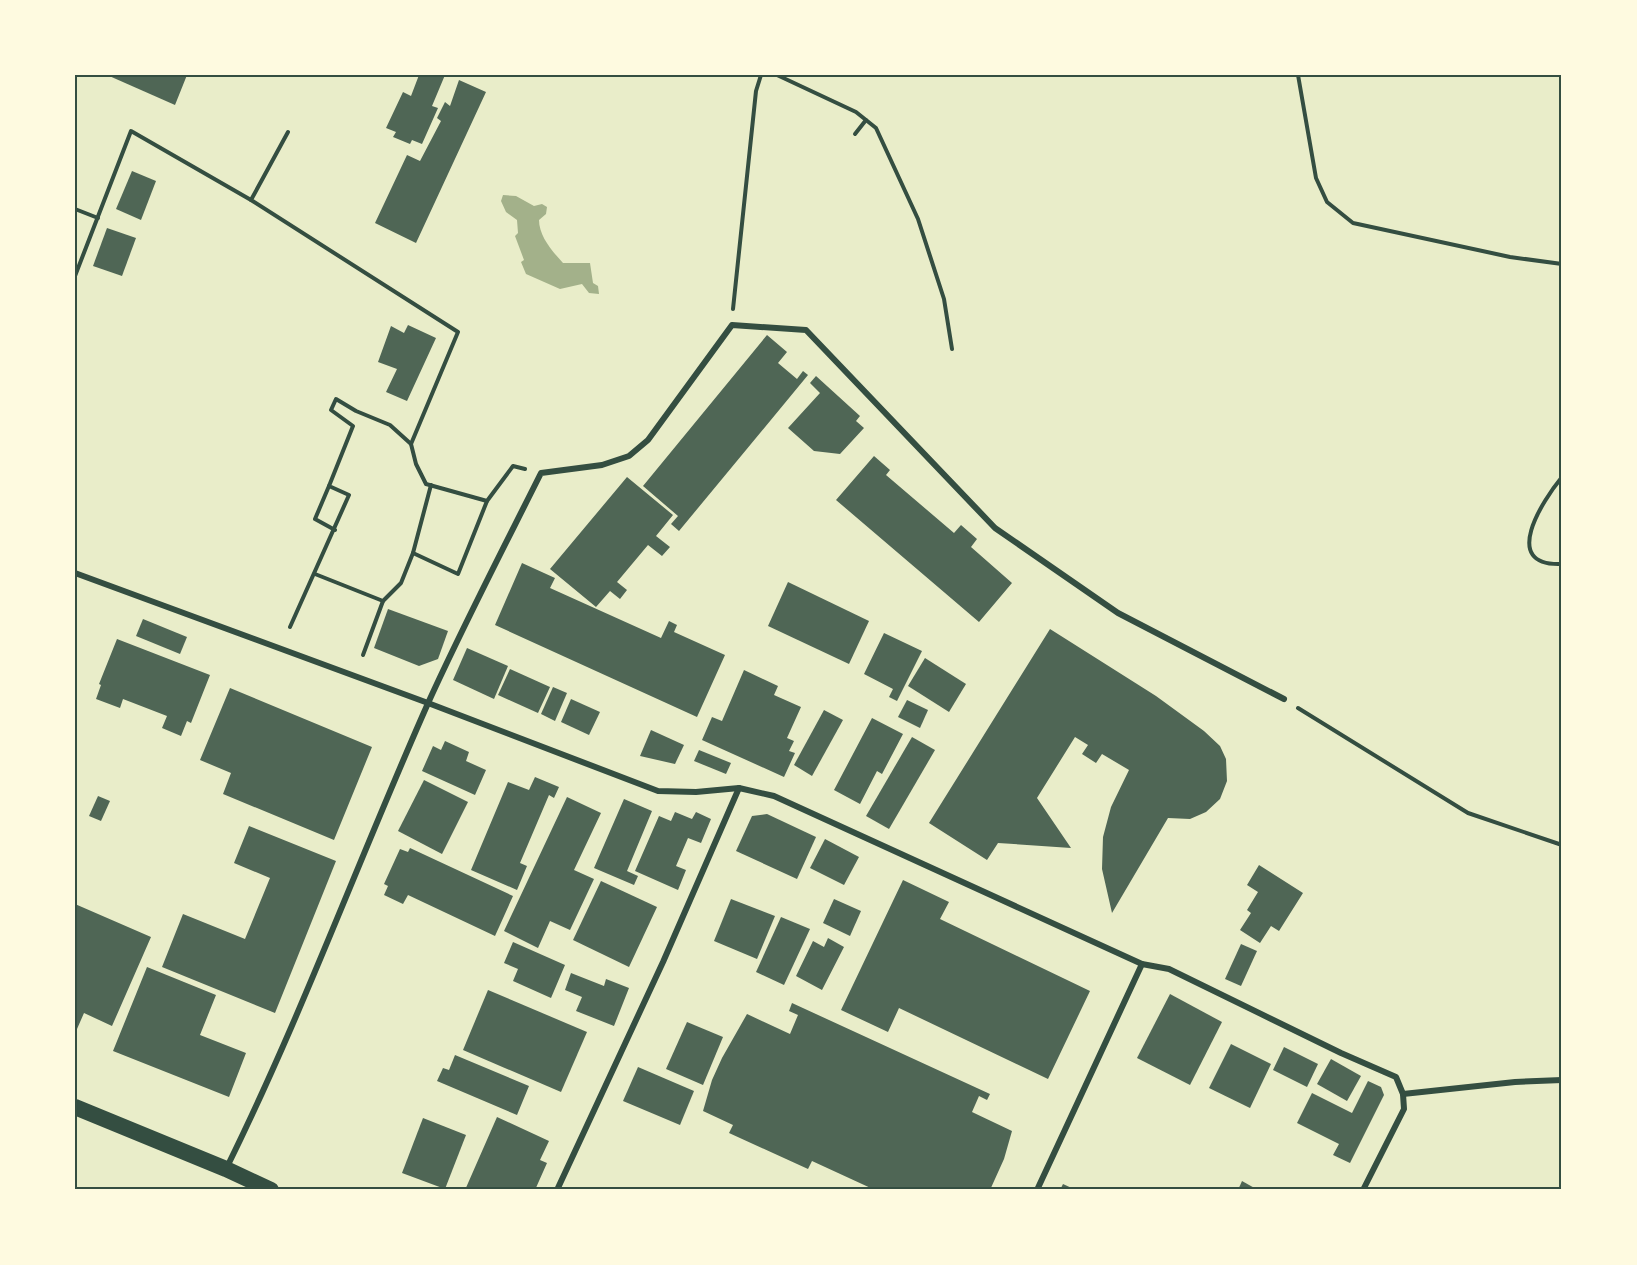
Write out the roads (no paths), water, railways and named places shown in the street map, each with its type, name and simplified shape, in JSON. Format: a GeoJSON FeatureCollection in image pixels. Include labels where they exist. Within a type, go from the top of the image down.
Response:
{"type":"FeatureCollection","features":[{"type":"Feature","properties":{"kind":"highway"},"geometry":{"type":"LineString","coordinates":[[75,1107],[271,1190]]}},
{"type":"Feature","properties":{"kind":"street"},"geometry":{"type":"LineString","coordinates":[[226,1169],[330,936],[428,703],[541,473],[602,465],[629,456],[648,440],[732,325],[806,330],[995,528],[1118,613],[1284,699]]}},
{"type":"Feature","properties":{"kind":"street"},"geometry":{"type":"LineString","coordinates":[[75,573],[428,703],[658,791],[696,792],[738,788],[774,796],[1142,964],[1169,969],[1341,1053],[1396,1077],[1403,1094],[1404,1109],[1363,1190]]}},
{"type":"Feature","properties":{"kind":"street"},"geometry":{"type":"LineString","coordinates":[[557,1190],[663,962],[738,788]]}},
{"type":"Feature","properties":{"kind":"street"},"geometry":{"type":"LineString","coordinates":[[1037,1190],[1142,964]]}},
{"type":"Feature","properties":{"kind":"street"},"geometry":{"type":"LineString","coordinates":[[1403,1094],[1515,1082],[1562,1080]]}}]}
